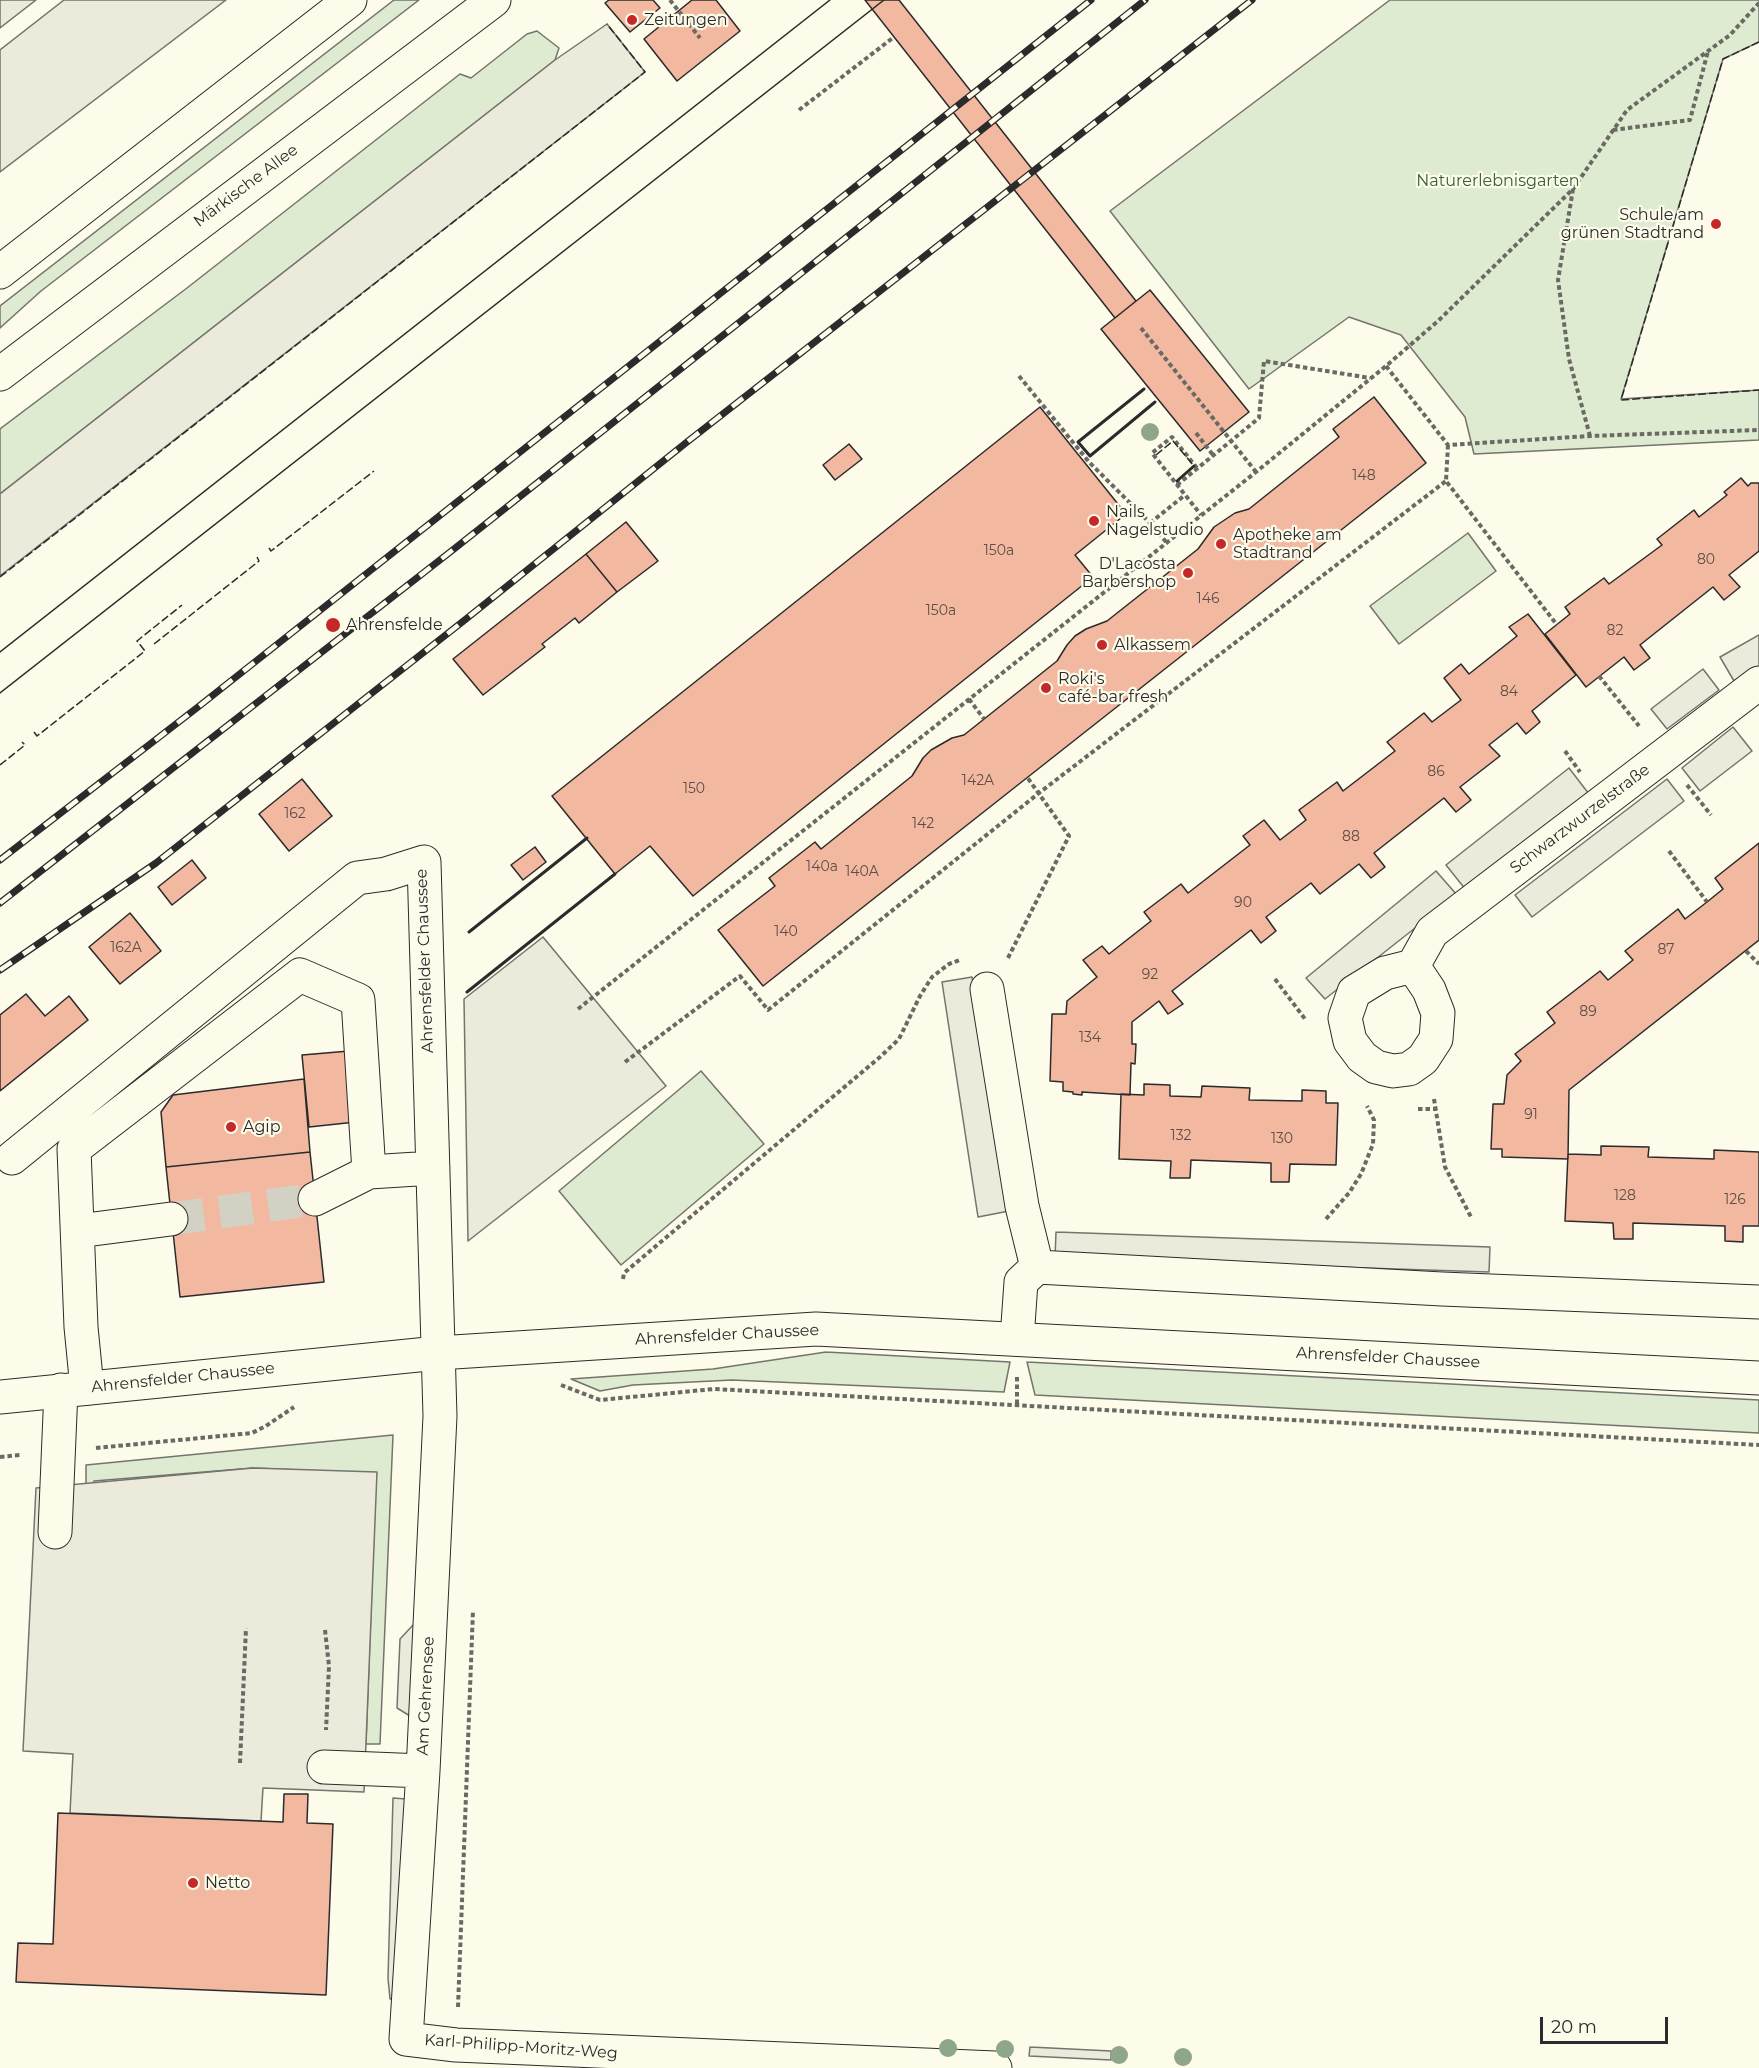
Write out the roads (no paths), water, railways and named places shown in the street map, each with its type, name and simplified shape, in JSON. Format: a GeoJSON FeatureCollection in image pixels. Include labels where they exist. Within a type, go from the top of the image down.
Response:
{"type":"FeatureCollection","features":[{"type":"Feature","properties":{"kind":"main road"},"geometry":{"type":"LineString","coordinates":[[0,272],[350,0]]}},
{"type":"Feature","properties":{"kind":"main road","name":"Märkische Allee"},"geometry":{"type":"LineString","coordinates":[[0,374],[494,0]]}},
{"type":"Feature","properties":{"kind":"main road","name":"Schwarzwurzelstraße"},"geometry":{"type":"LineString","coordinates":[[1413,966],[1432,932],[1759,682]]}},
{"type":"Feature","properties":{"kind":"main road","name":"Ahrensfelder Chaussee"},"geometry":{"type":"LineString","coordinates":[[12,1158],[357,878],[386,874],[424,862],[438,1353]]}},
{"type":"Feature","properties":{"kind":"main road"},"geometry":{"type":"LineString","coordinates":[[1413,966],[1429,990],[1438,1013],[1436,1039],[1423,1059],[1409,1069],[1393,1071],[1376,1066],[1362,1057],[1350,1041],[1345,1018],[1354,992],[1385,973],[1413,966]]}},
{"type":"Feature","properties":{"kind":"main road"},"geometry":{"type":"LineString","coordinates":[[55,1532],[58,1452],[74,1389],[81,1327],[74,1149],[300,975],[358,1000],[369,1172]]}},
{"type":"Feature","properties":{"kind":"main road"},"geometry":{"type":"LineString","coordinates":[[996,977],[1022,1206],[1037,1267]]}},
{"type":"Feature","properties":{"kind":"main road"},"geometry":{"type":"LineString","coordinates":[[315,1199],[369,1172],[433,1168]]}},
{"type":"Feature","properties":{"kind":"main road"},"geometry":{"type":"LineString","coordinates":[[78,1231],[171,1219]]}},
{"type":"Feature","properties":{"kind":"main road"},"geometry":{"type":"LineString","coordinates":[[1017,1339],[1021,1281],[1037,1267],[1442,1289],[1759,1302]]}},
{"type":"Feature","properties":{"kind":"main road","name":"Ahrensfelder Chaussee"},"geometry":{"type":"LineString","coordinates":[[0,1396],[438,1353],[816,1329],[1759,1378]]}},
{"type":"Feature","properties":{"kind":"main road","name":"Am Gehrensee"},"geometry":{"type":"LineString","coordinates":[[406,2039],[423,1771],[440,1416],[438,1353]]}},
{"type":"Feature","properties":{"kind":"main road"},"geometry":{"type":"LineString","coordinates":[[324,1767],[423,1771]]}},
{"type":"Feature","properties":{"kind":"main road","name":"Karl-Philipp-Moritz-Weg"},"geometry":{"type":"LineString","coordinates":[[406,2039],[628,2061],[995,2068]]}},
{"type":"Feature","properties":{"kind":"tunnel"},"geometry":{"type":"LineString","coordinates":[[171,1219],[315,1199]]}},
{"type":"Feature","properties":{"kind":"tram line"},"geometry":{"type":"LineString","coordinates":[[0,652],[830,0]]}},
{"type":"Feature","properties":{"kind":"tram line"},"geometry":{"type":"LineString","coordinates":[[0,693],[884,0]]}},
{"type":"Feature","properties":{"kind":"railway"},"geometry":{"type":"LineString","coordinates":[[0,860],[198,707],[1091,0]]}},
{"type":"Feature","properties":{"kind":"railway"},"geometry":{"type":"LineString","coordinates":[[0,903],[454,549],[1145,0]]}},
{"type":"Feature","properties":{"kind":"railway"},"geometry":{"type":"LineString","coordinates":[[0,970],[156,863],[687,442],[1252,0]]}},
{"type":"Feature","properties":{"kind":"place","name":"Zeitungen"},"geometry":{"type":"Point","coordinates":[632,20]}},
{"type":"Feature","properties":{"kind":"place","name":"Schule am grünen Stadtrand"},"geometry":{"type":"Point","coordinates":[1716,224]}},
{"type":"Feature","properties":{"kind":"place","name":"Nails Nagelstudio"},"geometry":{"type":"Point","coordinates":[1094,521]}},
{"type":"Feature","properties":{"kind":"place","name":"Apotheke am Stadtrand"},"geometry":{"type":"Point","coordinates":[1221,544]}},
{"type":"Feature","properties":{"kind":"place","name":"D'Lacosta Barbershop"},"geometry":{"type":"Point","coordinates":[1188,573]}},
{"type":"Feature","properties":{"kind":"place","name":"Ahrensfelde"},"geometry":{"type":"Point","coordinates":[333,625]}},
{"type":"Feature","properties":{"kind":"place","name":"Alkassem"},"geometry":{"type":"Point","coordinates":[1102,645]}},
{"type":"Feature","properties":{"kind":"place","name":"Roki's café-bar fresh"},"geometry":{"type":"Point","coordinates":[1046,688]}},
{"type":"Feature","properties":{"kind":"place","name":"Agip"},"geometry":{"type":"Point","coordinates":[231,1127]}},
{"type":"Feature","properties":{"kind":"place","name":"Netto"},"geometry":{"type":"Point","coordinates":[193,1883]}},
{"type":"Feature","properties":{"kind":"park label","name":"Naturerlebnisgarten"},"geometry":{"type":"Point","coordinates":[1498,181]}}]}
